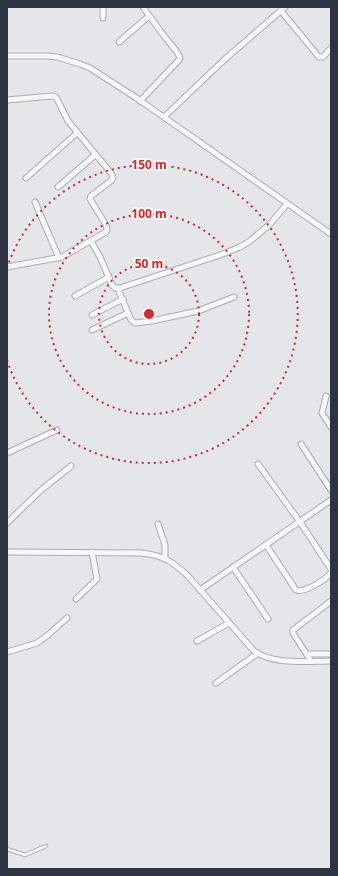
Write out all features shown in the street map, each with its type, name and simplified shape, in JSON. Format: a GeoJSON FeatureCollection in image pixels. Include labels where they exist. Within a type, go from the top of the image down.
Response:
{"type":"FeatureCollection","features":[{"type":"Feature","properties":{"kind":"street"},"geometry":{"type":"LineString","coordinates":[[103,7],[103,18]]}},
{"type":"Feature","properties":{"kind":"street"},"geometry":{"type":"LineString","coordinates":[[140,101],[180,59],[178,52],[143,7]]}},
{"type":"Feature","properties":{"kind":"street"},"geometry":{"type":"LineString","coordinates":[[164,117],[279,9],[285,7]]}},
{"type":"Feature","properties":{"kind":"street"},"geometry":{"type":"LineString","coordinates":[[279,9],[319,57],[323,57],[331,48]]}},
{"type":"Feature","properties":{"kind":"street"},"geometry":{"type":"LineString","coordinates":[[119,42],[149,16]]}},
{"type":"Feature","properties":{"kind":"street"},"geometry":{"type":"LineString","coordinates":[[7,56],[48,56],[80,64],[100,74],[331,234]]}},
{"type":"Feature","properties":{"kind":"street"},"geometry":{"type":"LineString","coordinates":[[7,100],[52,96],[56,97],[68,121],[113,177],[112,180],[90,197],[107,229],[106,232],[59,258],[7,266]]}},
{"type":"Feature","properties":{"kind":"street"},"geometry":{"type":"LineString","coordinates":[[26,178],[77,133]]}},
{"type":"Feature","properties":{"kind":"street"},"geometry":{"type":"LineString","coordinates":[[58,187],[95,155]]}},
{"type":"Feature","properties":{"kind":"street"},"geometry":{"type":"LineString","coordinates":[[35,202],[59,258]]}},
{"type":"Feature","properties":{"kind":"street"},"geometry":{"type":"LineString","coordinates":[[118,289],[240,247],[270,225],[287,204]]}},
{"type":"Feature","properties":{"kind":"street"},"geometry":{"type":"LineString","coordinates":[[91,241],[114,287],[118,289],[132,321],[135,323],[152,321],[198,311],[234,297]]}},
{"type":"Feature","properties":{"kind":"street"},"geometry":{"type":"LineString","coordinates":[[75,296],[109,277]]}},
{"type":"Feature","properties":{"kind":"street"},"geometry":{"type":"LineString","coordinates":[[92,314],[122,299]]}},
{"type":"Feature","properties":{"kind":"street"},"geometry":{"type":"LineString","coordinates":[[92,330],[128,313]]}},
{"type":"Feature","properties":{"kind":"street"},"geometry":{"type":"LineString","coordinates":[[326,396],[322,413],[331,427]]}},
{"type":"Feature","properties":{"kind":"street"},"geometry":{"type":"LineString","coordinates":[[7,453],[57,430]]}},
{"type":"Feature","properties":{"kind":"street"},"geometry":{"type":"LineString","coordinates":[[301,444],[331,490]]}},
{"type":"Feature","properties":{"kind":"street"},"geometry":{"type":"LineString","coordinates":[[258,464],[300,522],[331,569]]}},
{"type":"Feature","properties":{"kind":"street"},"geometry":{"type":"LineString","coordinates":[[7,524],[40,491],[71,466]]}},
{"type":"Feature","properties":{"kind":"street"},"geometry":{"type":"LineString","coordinates":[[200,590],[331,500]]}},
{"type":"Feature","properties":{"kind":"street"},"geometry":{"type":"LineString","coordinates":[[158,524],[165,555],[200,590],[258,654],[274,660],[331,654]]}},
{"type":"Feature","properties":{"kind":"street"},"geometry":{"type":"LineString","coordinates":[[266,545],[296,590],[305,590],[331,573]]}},
{"type":"Feature","properties":{"kind":"street"},"geometry":{"type":"LineString","coordinates":[[7,552],[92,552],[165,555]]}},
{"type":"Feature","properties":{"kind":"street"},"geometry":{"type":"LineString","coordinates":[[76,599],[98,579],[92,552]]}},
{"type":"Feature","properties":{"kind":"street"},"geometry":{"type":"LineString","coordinates":[[233,567],[268,619]]}},
{"type":"Feature","properties":{"kind":"street"},"geometry":{"type":"LineString","coordinates":[[331,601],[293,630],[293,633],[309,657],[331,661]]}},
{"type":"Feature","properties":{"kind":"street"},"geometry":{"type":"LineString","coordinates":[[7,652],[37,643],[67,618]]}},
{"type":"Feature","properties":{"kind":"street"},"geometry":{"type":"LineString","coordinates":[[197,641],[229,623]]}},
{"type":"Feature","properties":{"kind":"street"},"geometry":{"type":"LineString","coordinates":[[216,683],[258,654]]}},
{"type":"Feature","properties":{"kind":"lane"},"geometry":{"type":"LineString","coordinates":[[7,849],[25,855],[46,846]]}}]}
